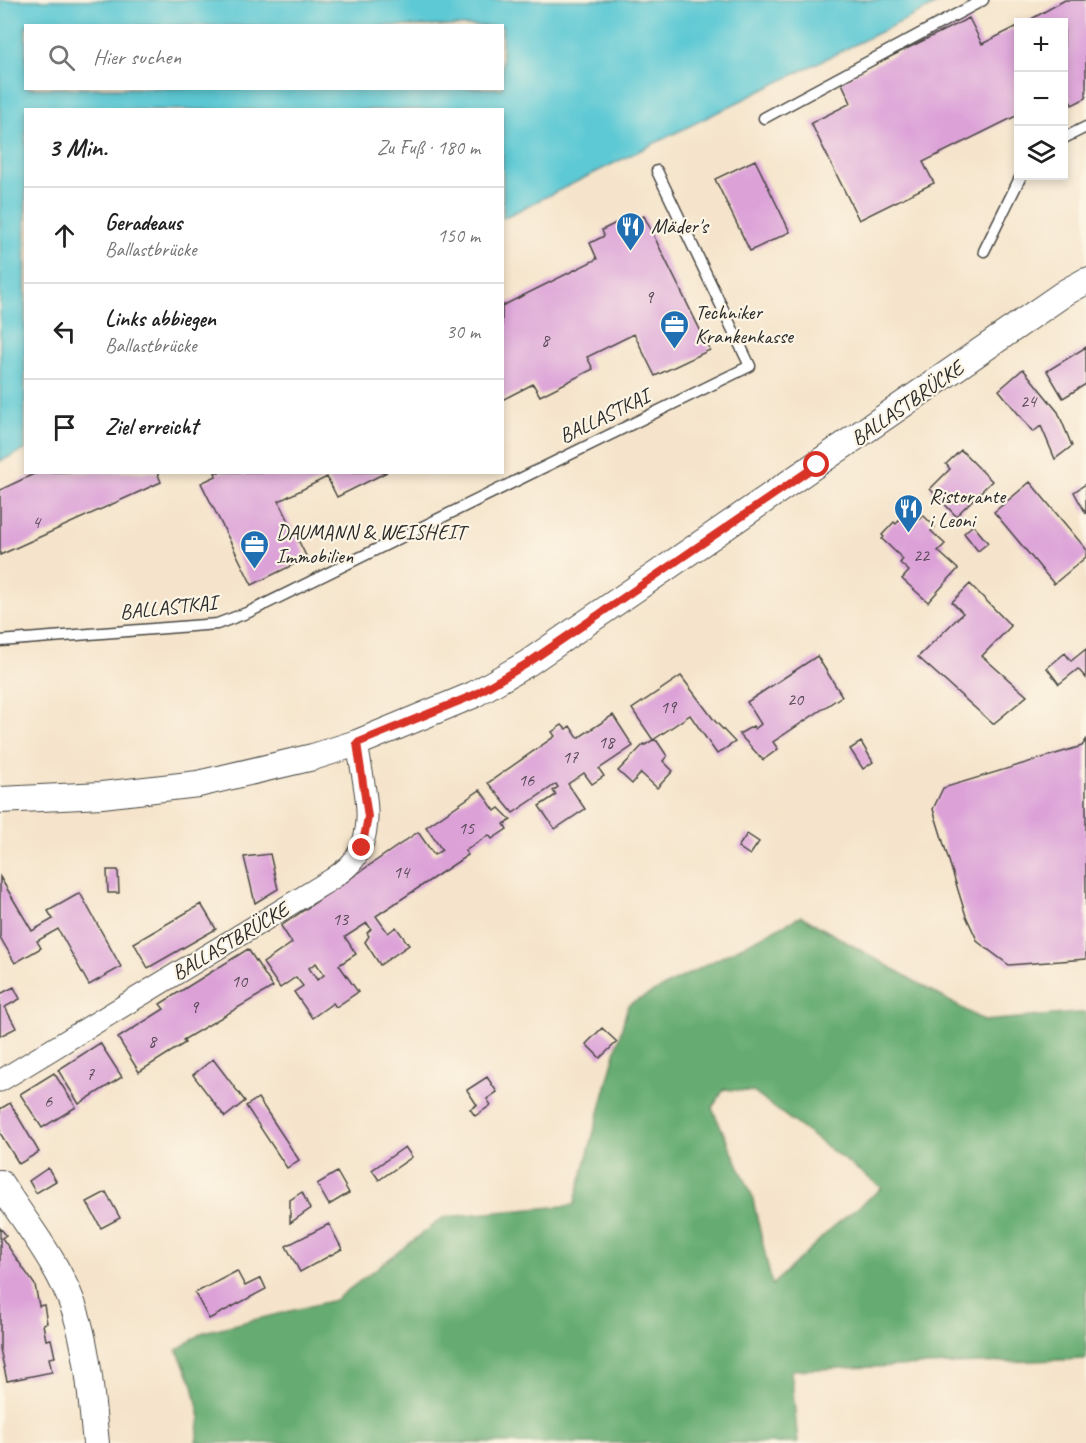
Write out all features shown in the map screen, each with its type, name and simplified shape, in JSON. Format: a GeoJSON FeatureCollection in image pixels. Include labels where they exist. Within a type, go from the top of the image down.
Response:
{"type":"FeatureCollection","features":[{"type":"Feature","properties":{"kind":"street","name":"BALLASTBRÜCKE"},"geometry":{"type":"LineString","coordinates":[[0,800],[102,795],[198,784],[313,757],[357,743],[474,695],[528,663],[1086,281]]}},
{"type":"Feature","properties":{"kind":"street","name":"BALLASTBRÜCKE"},"geometry":{"type":"LineString","coordinates":[[0,1082],[332,879],[352,863],[362,848],[368,817],[357,743]]}},
{"type":"Feature","properties":{"kind":"street"},"geometry":{"type":"LineString","coordinates":[[0,1183],[58,1273],[75,1310],[86,1355],[96,1443]]}},
{"type":"Feature","properties":{"kind":"lane"},"geometry":{"type":"LineString","coordinates":[[764,118],[983,0]]}},
{"type":"Feature","properties":{"kind":"lane"},"geometry":{"type":"LineString","coordinates":[[1068,136],[1086,127]]}},
{"type":"Feature","properties":{"kind":"lane","name":"BALLASTKAI"},"geometry":{"type":"LineString","coordinates":[[0,641],[217,624],[249,612],[750,366],[657,171]]}},
{"type":"Feature","properties":{"kind":"lane"},"geometry":{"type":"LineString","coordinates":[[984,251],[1019,180]]}},
{"type":"Feature","properties":{"kind":"green space"},"geometry":{"type":"Polygon","coordinates":[[[801,916],[984,1021],[1086,1012],[1086,1359],[791,1370],[798,1443],[196,1443],[200,1418],[193,1385],[177,1350],[204,1332],[335,1300],[444,1217],[574,1205],[628,1005],[801,916]],[[724,1089],[712,1108],[752,1195],[772,1285],[833,1227],[882,1188],[753,1092],[724,1089]]]}},
{"type":"Feature","properties":{"kind":"water"},"geometry":{"type":"Polygon","coordinates":[[[0,0],[945,0],[504,218],[504,108],[24,108],[24,450],[0,461],[0,0]]]}},
{"type":"Feature","properties":{"kind":"building"},"geometry":{"type":"Polygon","coordinates":[[[1065,0],[1086,0],[1086,98],[1072,105],[1068,94],[1068,18],[1033,18],[1065,0]]]}},
{"type":"Feature","properties":{"kind":"building"},"geometry":{"type":"Polygon","coordinates":[[[969,18],[982,44],[1014,28],[1014,117],[923,162],[934,183],[859,220],[811,123],[851,103],[841,81],[969,18]]]}},
{"type":"Feature","properties":{"kind":"building"},"geometry":{"type":"Polygon","coordinates":[[[755,160],[790,232],[750,251],[715,179],[755,160]]]}},
{"type":"Feature","properties":{"kind":"building"},"geometry":{"type":"Polygon","coordinates":[[[644,216],[710,350],[655,376],[634,334],[587,357],[593,369],[540,396],[533,384],[504,399],[504,305],[597,259],[590,243],[604,236],[602,230],[628,217],[631,223],[644,216]]]}},
{"type":"Feature","properties":{"kind":"building"},"geometry":{"type":"Polygon","coordinates":[[[1086,347],[1086,384],[1063,398],[1047,371],[1086,347]]]}},
{"type":"Feature","properties":{"kind":"building"},"geometry":{"type":"Polygon","coordinates":[[[1023,369],[1058,412],[1072,446],[1055,459],[1041,426],[1033,432],[999,390],[1023,369]]]}},
{"type":"Feature","properties":{"kind":"building"},"geometry":{"type":"Polygon","coordinates":[[[961,450],[992,481],[956,516],[930,489],[950,469],[946,464],[961,450]]]}},
{"type":"Feature","properties":{"kind":"building"},"geometry":{"type":"Polygon","coordinates":[[[34,474],[158,474],[161,482],[0,555],[0,490],[34,474]]]}},
{"type":"Feature","properties":{"kind":"building"},"geometry":{"type":"Polygon","coordinates":[[[216,474],[383,474],[337,497],[327,477],[279,501],[307,558],[252,585],[201,483],[216,476],[216,474]]]}},
{"type":"Feature","properties":{"kind":"building"},"geometry":{"type":"Polygon","coordinates":[[[1030,482],[1086,549],[1086,557],[1054,584],[994,512],[1030,482]]]}},
{"type":"Feature","properties":{"kind":"building"},"geometry":{"type":"Polygon","coordinates":[[[1086,484],[1086,514],[1074,492],[1086,484]]]}},
{"type":"Feature","properties":{"kind":"building"},"geometry":{"type":"Polygon","coordinates":[[[909,510],[919,520],[923,515],[935,527],[931,531],[945,544],[938,551],[958,569],[928,602],[902,579],[909,571],[900,563],[903,559],[882,539],[884,537],[882,535],[894,522],[896,524],[909,510]]]}},
{"type":"Feature","properties":{"kind":"building"},"geometry":{"type":"Polygon","coordinates":[[[973,525],[988,543],[978,551],[964,533],[973,525]]]}},
{"type":"Feature","properties":{"kind":"building"},"geometry":{"type":"Polygon","coordinates":[[[970,584],[1011,626],[982,656],[1027,696],[993,724],[918,657],[963,613],[952,602],[970,584]]]}},
{"type":"Feature","properties":{"kind":"building"},"geometry":{"type":"Polygon","coordinates":[[[1086,649],[1086,678],[1078,669],[1059,684],[1047,668],[1065,653],[1071,661],[1086,649]]]}},
{"type":"Feature","properties":{"kind":"building"},"geometry":{"type":"Polygon","coordinates":[[[817,656],[842,696],[773,742],[778,749],[763,760],[739,734],[753,726],[755,729],[761,724],[747,702],[817,656]]]}},
{"type":"Feature","properties":{"kind":"building"},"geometry":{"type":"Polygon","coordinates":[[[681,676],[714,720],[735,742],[717,754],[690,715],[653,740],[632,709],[681,676]]]}},
{"type":"Feature","properties":{"kind":"building"},"geometry":{"type":"Polygon","coordinates":[[[613,715],[633,746],[599,769],[604,776],[592,784],[584,773],[568,784],[585,809],[555,829],[539,806],[556,795],[553,791],[558,787],[556,784],[513,813],[488,783],[555,736],[552,732],[562,725],[566,729],[570,726],[578,738],[613,715]]]}},
{"type":"Feature","properties":{"kind":"building"},"geometry":{"type":"Polygon","coordinates":[[[653,740],[657,741],[667,756],[663,761],[673,771],[657,788],[641,773],[632,784],[618,771],[644,744],[653,740]]]}},
{"type":"Feature","properties":{"kind":"building"},"geometry":{"type":"Polygon","coordinates":[[[1086,740],[1086,959],[1009,965],[978,942],[966,916],[933,809],[943,788],[1082,746],[1086,740]]]}},
{"type":"Feature","properties":{"kind":"building"},"geometry":{"type":"Polygon","coordinates":[[[861,742],[873,762],[863,769],[850,749],[861,742]]]}},
{"type":"Feature","properties":{"kind":"building"},"geometry":{"type":"Polygon","coordinates":[[[480,790],[495,811],[499,808],[511,820],[504,824],[507,829],[492,839],[489,835],[465,851],[468,855],[376,916],[388,933],[396,927],[409,945],[380,965],[365,942],[369,936],[367,933],[371,929],[367,923],[345,937],[356,954],[339,965],[358,992],[336,1007],[333,1003],[312,1018],[294,992],[303,986],[296,977],[280,988],[263,963],[292,943],[281,926],[418,832],[434,855],[442,850],[426,827],[480,790]],[[316,963],[309,968],[317,980],[324,975],[316,963]]]}},
{"type":"Feature","properties":{"kind":"building"},"geometry":{"type":"Polygon","coordinates":[[[747,834],[759,842],[750,855],[738,847],[747,834]]]}},
{"type":"Feature","properties":{"kind":"building"},"geometry":{"type":"Polygon","coordinates":[[[270,854],[278,889],[255,903],[244,857],[270,854]]]}},
{"type":"Feature","properties":{"kind":"building"},"geometry":{"type":"Polygon","coordinates":[[[107,870],[118,870],[119,893],[108,893],[107,870]]]}},
{"type":"Feature","properties":{"kind":"building"},"geometry":{"type":"Polygon","coordinates":[[[0,877],[32,931],[53,919],[48,911],[80,893],[121,967],[89,985],[58,929],[37,941],[41,948],[15,963],[0,937],[0,877]]]}},
{"type":"Feature","properties":{"kind":"building"},"geometry":{"type":"Polygon","coordinates":[[[201,904],[216,929],[148,968],[134,943],[201,904]]]}},
{"type":"Feature","properties":{"kind":"building"},"geometry":{"type":"Polygon","coordinates":[[[248,949],[273,987],[183,1040],[185,1043],[139,1072],[118,1038],[164,1009],[160,1004],[248,949]]]}},
{"type":"Feature","properties":{"kind":"building"},"geometry":{"type":"Polygon","coordinates":[[[14,987],[20,999],[5,1007],[16,1028],[0,1036],[0,994],[14,987]]]}},
{"type":"Feature","properties":{"kind":"building"},"geometry":{"type":"Polygon","coordinates":[[[602,1028],[617,1042],[600,1058],[586,1044],[602,1028]]]}},
{"type":"Feature","properties":{"kind":"building"},"geometry":{"type":"Polygon","coordinates":[[[100,1043],[122,1077],[79,1104],[58,1070],[100,1043]]]}},
{"type":"Feature","properties":{"kind":"building"},"geometry":{"type":"Polygon","coordinates":[[[213,1059],[245,1101],[225,1117],[193,1075],[213,1059]]]}},
{"type":"Feature","properties":{"kind":"building"},"geometry":{"type":"Polygon","coordinates":[[[54,1073],[76,1107],[42,1128],[20,1094],[54,1073]]]}},
{"type":"Feature","properties":{"kind":"building"},"geometry":{"type":"Polygon","coordinates":[[[487,1077],[497,1092],[487,1099],[491,1105],[475,1116],[470,1109],[477,1105],[467,1090],[487,1077]]]}},
{"type":"Feature","properties":{"kind":"building"},"geometry":{"type":"Polygon","coordinates":[[[258,1098],[299,1160],[287,1168],[246,1106],[258,1098]]]}},
{"type":"Feature","properties":{"kind":"building"},"geometry":{"type":"Polygon","coordinates":[[[10,1103],[39,1152],[19,1164],[0,1133],[0,1109],[10,1103]]]}},
{"type":"Feature","properties":{"kind":"building"},"geometry":{"type":"Polygon","coordinates":[[[405,1147],[412,1157],[379,1180],[372,1170],[405,1147]]]}},
{"type":"Feature","properties":{"kind":"building"},"geometry":{"type":"Polygon","coordinates":[[[48,1168],[56,1181],[36,1193],[29,1181],[48,1168]]]}},
{"type":"Feature","properties":{"kind":"building"},"geometry":{"type":"Polygon","coordinates":[[[337,1172],[349,1193],[329,1205],[317,1184],[337,1172]]]}},
{"type":"Feature","properties":{"kind":"building"},"geometry":{"type":"Polygon","coordinates":[[[106,1192],[120,1218],[101,1228],[87,1202],[106,1192]]]}},
{"type":"Feature","properties":{"kind":"building"},"geometry":{"type":"Polygon","coordinates":[[[302,1192],[310,1209],[290,1223],[290,1200],[302,1192]]]}},
{"type":"Feature","properties":{"kind":"building"},"geometry":{"type":"Polygon","coordinates":[[[329,1224],[342,1249],[300,1272],[286,1246],[329,1224]]]}},
{"type":"Feature","properties":{"kind":"building"},"geometry":{"type":"Polygon","coordinates":[[[0,1228],[6,1235],[2,1238],[35,1285],[39,1306],[44,1305],[47,1323],[43,1324],[46,1340],[51,1339],[55,1357],[49,1358],[52,1372],[7,1381],[0,1349],[0,1228]]]}},
{"type":"Feature","properties":{"kind":"building"},"geometry":{"type":"Polygon","coordinates":[[[237,1271],[245,1286],[261,1278],[266,1289],[209,1319],[195,1293],[237,1271]]]}},
{"type":"Feature","properties":{"kind":"place","name":"Mäder's"},"geometry":{"type":"Point","coordinates":[630,252]}},
{"type":"Feature","properties":{"kind":"place","name":"Techniker Krankenkasse"},"geometry":{"type":"Point","coordinates":[674,350]}},
{"type":"Feature","properties":{"kind":"place","name":"Ristorante i Leoni"},"geometry":{"type":"Point","coordinates":[908,534]}},
{"type":"Feature","properties":{"kind":"place","name":"DAUMANN & WEISHEIT Immobilien"},"geometry":{"type":"Point","coordinates":[255,570]}},
{"type":"Feature","properties":{"kind":"route"},"geometry":{"type":"LineString","coordinates":[[362,848],[368,817],[357,743],[474,695],[528,663],[817,465]]}}]}
